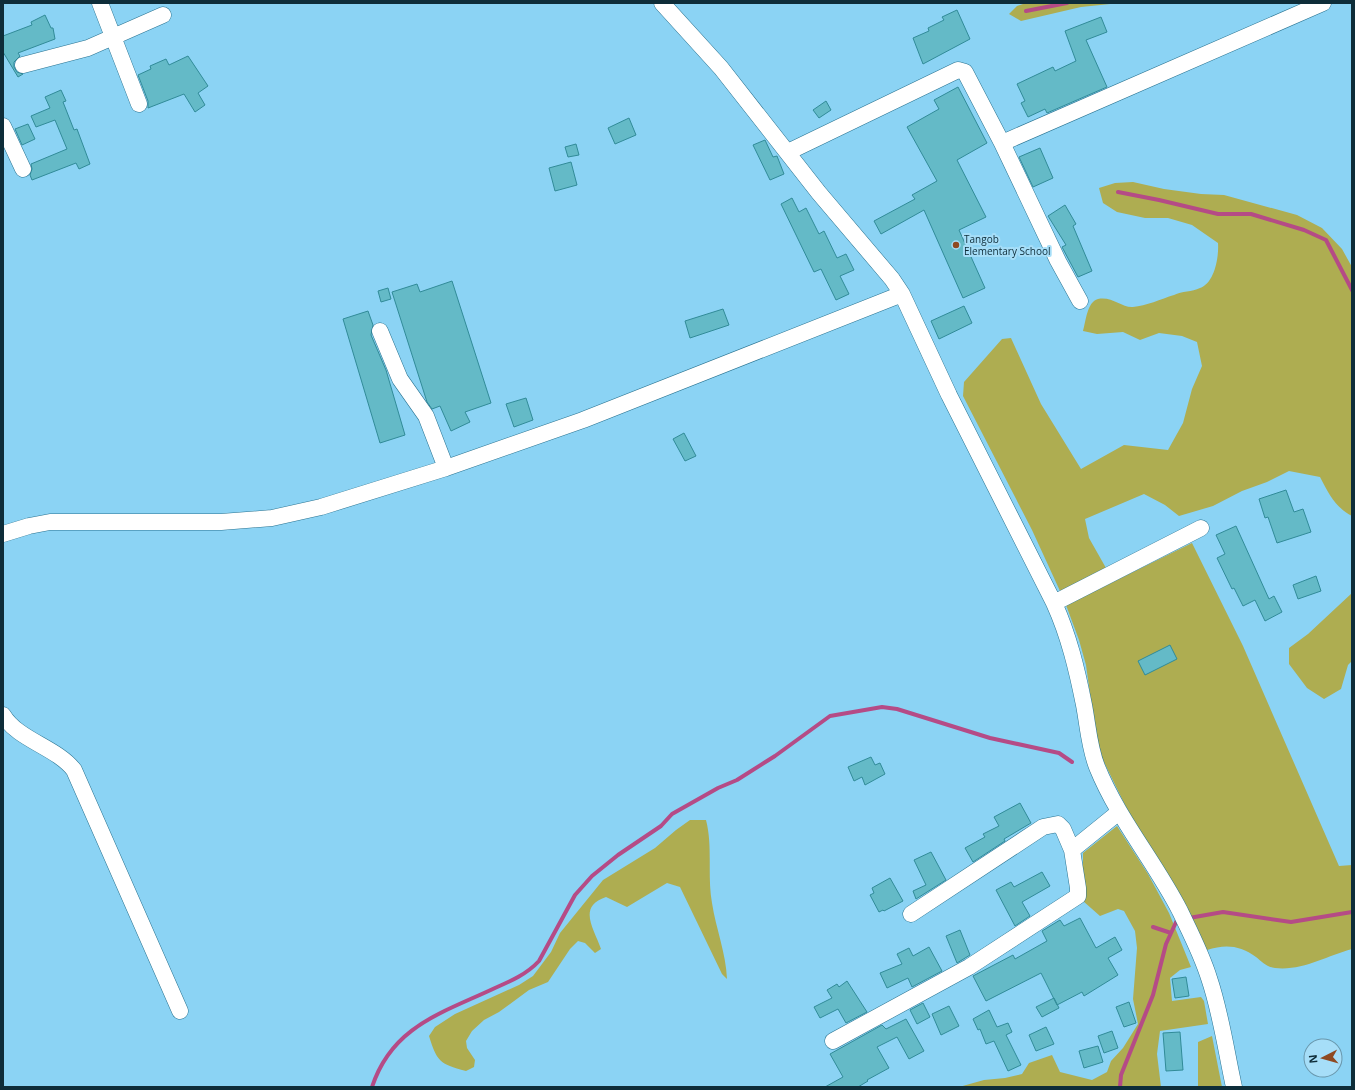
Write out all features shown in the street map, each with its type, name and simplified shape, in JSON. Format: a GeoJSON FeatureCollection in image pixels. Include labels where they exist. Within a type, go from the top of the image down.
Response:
{"type":"FeatureCollection","features":[{"type":"Feature","properties":{"kind":"street"},"geometry":{"type":"LineString","coordinates":[[100,3],[139,104]]}},
{"type":"Feature","properties":{"kind":"street"},"geometry":{"type":"LineString","coordinates":[[662,3],[721,68],[819,193],[892,279],[902,294],[948,395],[1066,629],[1076,668],[1088,736],[1096,765],[1119,812],[1179,910],[1209,976],[1216,1000],[1234,1087]]}},
{"type":"Feature","properties":{"kind":"street"},"geometry":{"type":"LineString","coordinates":[[1002,143],[1323,3]]}},
{"type":"Feature","properties":{"kind":"street"},"geometry":{"type":"LineString","coordinates":[[23,65],[75,52],[113,38],[132,27],[162,15]]}},
{"type":"Feature","properties":{"kind":"street"},"geometry":{"type":"LineString","coordinates":[[788,152],[958,70],[965,72],[969,77],[1002,143],[1058,261],[1080,301]]}},
{"type":"Feature","properties":{"kind":"street"},"geometry":{"type":"LineString","coordinates":[[3,126],[23,169]]}},
{"type":"Feature","properties":{"kind":"street"},"geometry":{"type":"LineString","coordinates":[[3,534],[29,526],[50,522],[221,522],[272,518],[321,507],[446,468],[583,420],[902,294]]}},
{"type":"Feature","properties":{"kind":"street"},"geometry":{"type":"LineString","coordinates":[[380,331],[400,379],[426,416],[446,468]]}},
{"type":"Feature","properties":{"kind":"street"},"geometry":{"type":"LineString","coordinates":[[1054,603],[1201,528]]}},
{"type":"Feature","properties":{"kind":"street"},"geometry":{"type":"LineString","coordinates":[[3,715],[9,723],[62,758],[74,770],[180,1011]]}},
{"type":"Feature","properties":{"kind":"street"},"geometry":{"type":"LineString","coordinates":[[1072,850],[1119,812]]}},
{"type":"Feature","properties":{"kind":"street"},"geometry":{"type":"LineString","coordinates":[[833,1041],[969,967],[1078,896],[1072,850],[1064,829],[1058,824],[1043,827],[911,914]]}},
{"type":"Feature","properties":{"kind":"shaded area"},"geometry":{"type":"Polygon","coordinates":[[[1026,3],[1120,3],[1081,7],[1021,21],[1009,14],[1017,6],[1026,3]]]}},
{"type":"Feature","properties":{"kind":"shaded area"},"geometry":{"type":"Polygon","coordinates":[[[1133,182],[1164,189],[1201,194],[1224,195],[1297,215],[1322,228],[1342,249],[1352,267],[1352,516],[1337,504],[1320,477],[1289,471],[1267,482],[1242,491],[1213,506],[1179,516],[1165,505],[1144,494],[1085,519],[1089,538],[1106,568],[1060,591],[1032,530],[963,396],[964,382],[1002,339],[1011,338],[1041,404],[1081,469],[1124,445],[1168,450],[1183,423],[1192,389],[1202,366],[1197,342],[1182,336],[1159,333],[1140,340],[1123,332],[1097,334],[1083,331],[1086,317],[1091,304],[1098,299],[1108,299],[1125,306],[1133,307],[1197,289],[1205,285],[1213,275],[1217,262],[1218,243],[1192,225],[1168,218],[1145,218],[1117,212],[1103,203],[1099,188],[1115,183],[1133,182]]]}},
{"type":"Feature","properties":{"kind":"shaded area"},"geometry":{"type":"Polygon","coordinates":[[[1192,543],[1243,646],[1339,866],[1352,865],[1352,949],[1305,965],[1275,968],[1267,965],[1250,953],[1238,948],[1226,946],[1207,950],[1125,805],[1101,756],[1095,730],[1086,665],[1079,640],[1066,605],[1192,543]]]}},
{"type":"Feature","properties":{"kind":"shaded area"},"geometry":{"type":"Polygon","coordinates":[[[1352,593],[1352,661],[1348,665],[1341,689],[1324,699],[1307,688],[1289,664],[1289,648],[1308,634],[1352,593]]]}},
{"type":"Feature","properties":{"kind":"shaded area"},"geometry":{"type":"Polygon","coordinates":[[[690,820],[706,820],[709,840],[711,893],[725,960],[727,979],[722,974],[680,887],[667,883],[627,907],[606,897],[597,901],[592,906],[590,912],[592,926],[601,949],[595,953],[585,943],[578,941],[570,949],[548,982],[529,990],[499,1012],[484,1020],[472,1031],[466,1041],[467,1048],[475,1060],[474,1067],[466,1071],[450,1066],[440,1060],[434,1051],[429,1036],[435,1027],[455,1014],[519,985],[533,976],[551,952],[560,933],[603,880],[655,848],[690,820]]]}},
{"type":"Feature","properties":{"kind":"shaded area"},"geometry":{"type":"Polygon","coordinates":[[[1117,826],[1148,874],[1169,913],[1191,967],[1180,970],[1170,978],[1172,1001],[1201,997],[1204,1001],[1208,1024],[1160,1031],[1157,1054],[1161,1087],[959,1087],[984,1080],[1005,1078],[1022,1074],[1029,1063],[1052,1055],[1060,1072],[1092,1080],[1107,1072],[1111,1061],[1123,1048],[1138,1024],[1133,999],[1137,948],[1135,931],[1124,911],[1118,909],[1100,916],[1083,901],[1083,853],[1117,826]]]}},
{"type":"Feature","properties":{"kind":"shaded area"},"geometry":{"type":"Polygon","coordinates":[[[1212,1036],[1222,1087],[1198,1087],[1198,1042],[1212,1036]]]}},
{"type":"Feature","properties":{"kind":"building"},"geometry":{"type":"Polygon","coordinates":[[[957,10],[970,39],[923,64],[913,38],[929,31],[928,28],[944,20],[942,17],[957,10]]]}},
{"type":"Feature","properties":{"kind":"building"},"geometry":{"type":"Polygon","coordinates":[[[45,15],[51,28],[53,28],[55,39],[18,53],[20,56],[14,62],[14,67],[17,72],[23,74],[18,77],[3,52],[3,36],[32,25],[31,22],[45,15]]]}},
{"type":"Feature","properties":{"kind":"building"},"geometry":{"type":"Polygon","coordinates":[[[1101,17],[1107,32],[1086,40],[1107,87],[1047,113],[1045,109],[1028,117],[1021,103],[1025,101],[1017,84],[1053,67],[1055,71],[1076,61],[1065,31],[1101,17]]]}},
{"type":"Feature","properties":{"kind":"building"},"geometry":{"type":"Polygon","coordinates":[[[188,56],[208,86],[198,93],[205,105],[195,112],[184,94],[148,108],[148,101],[138,75],[151,69],[150,66],[166,59],[169,65],[188,56]]]}},
{"type":"Feature","properties":{"kind":"building"},"geometry":{"type":"Polygon","coordinates":[[[958,87],[987,143],[957,160],[986,217],[959,230],[985,288],[963,298],[924,210],[881,234],[874,221],[915,199],[912,195],[937,181],[907,127],[939,109],[934,100],[958,87]]]}},
{"type":"Feature","properties":{"kind":"building"},"geometry":{"type":"Polygon","coordinates":[[[61,90],[66,101],[63,102],[74,130],[77,129],[90,164],[79,169],[76,163],[32,180],[30,175],[32,169],[31,164],[67,149],[55,120],[36,127],[31,116],[50,108],[45,97],[61,90]]]}},
{"type":"Feature","properties":{"kind":"building"},"geometry":{"type":"Polygon","coordinates":[[[826,101],[831,110],[819,118],[813,110],[826,101]]]}},
{"type":"Feature","properties":{"kind":"building"},"geometry":{"type":"Polygon","coordinates":[[[629,118],[636,135],[615,144],[608,128],[629,118]]]}},
{"type":"Feature","properties":{"kind":"building"},"geometry":{"type":"Polygon","coordinates":[[[28,124],[35,139],[22,145],[15,129],[28,124]]]}},
{"type":"Feature","properties":{"kind":"building"},"geometry":{"type":"Polygon","coordinates":[[[765,140],[773,157],[777,156],[784,174],[770,180],[753,145],[765,140]]]}},
{"type":"Feature","properties":{"kind":"building"},"geometry":{"type":"Polygon","coordinates":[[[576,144],[579,155],[568,157],[565,147],[576,144]]]}},
{"type":"Feature","properties":{"kind":"building"},"geometry":{"type":"Polygon","coordinates":[[[1040,148],[1053,178],[1033,187],[1019,157],[1040,148]]]}},
{"type":"Feature","properties":{"kind":"building"},"geometry":{"type":"Polygon","coordinates":[[[571,162],[577,185],[555,191],[549,168],[571,162]]]}},
{"type":"Feature","properties":{"kind":"building"},"geometry":{"type":"Polygon","coordinates":[[[792,198],[799,212],[806,208],[819,234],[824,231],[837,258],[846,254],[854,270],[840,276],[849,294],[836,300],[821,269],[814,272],[781,204],[792,198]]]}},
{"type":"Feature","properties":{"kind":"building"},"geometry":{"type":"Polygon","coordinates":[[[1065,205],[1076,224],[1073,226],[1092,271],[1078,277],[1062,247],[1066,245],[1048,216],[1065,205]]]}},
{"type":"Feature","properties":{"kind":"building"},"geometry":{"type":"Polygon","coordinates":[[[452,281],[491,403],[465,412],[470,422],[451,431],[440,406],[432,409],[427,402],[392,292],[417,284],[420,292],[452,281]]]}},
{"type":"Feature","properties":{"kind":"building"},"geometry":{"type":"Polygon","coordinates":[[[388,288],[391,299],[381,302],[378,291],[388,288]]]}},
{"type":"Feature","properties":{"kind":"building"},"geometry":{"type":"Polygon","coordinates":[[[964,306],[972,323],[939,339],[931,321],[964,306]]]}},
{"type":"Feature","properties":{"kind":"building"},"geometry":{"type":"Polygon","coordinates":[[[723,309],[729,325],[690,338],[685,321],[723,309]]]}},
{"type":"Feature","properties":{"kind":"building"},"geometry":{"type":"Polygon","coordinates":[[[368,311],[373,325],[371,335],[386,370],[405,435],[380,443],[343,319],[368,311]]]}},
{"type":"Feature","properties":{"kind":"building"},"geometry":{"type":"Polygon","coordinates":[[[526,398],[533,420],[514,427],[506,404],[526,398]]]}},
{"type":"Feature","properties":{"kind":"building"},"geometry":{"type":"Polygon","coordinates":[[[684,433],[696,456],[685,461],[673,439],[684,433]]]}},
{"type":"Feature","properties":{"kind":"building"},"geometry":{"type":"Polygon","coordinates":[[[1286,490],[1294,512],[1303,509],[1311,532],[1277,543],[1268,517],[1265,518],[1259,499],[1286,490]]]}},
{"type":"Feature","properties":{"kind":"building"},"geometry":{"type":"Polygon","coordinates":[[[1236,526],[1269,599],[1274,596],[1282,612],[1265,621],[1255,600],[1243,606],[1234,588],[1232,589],[1217,558],[1225,554],[1216,535],[1236,526]]]}},
{"type":"Feature","properties":{"kind":"building"},"geometry":{"type":"Polygon","coordinates":[[[1316,576],[1321,591],[1298,599],[1293,585],[1316,576]]]}},
{"type":"Feature","properties":{"kind":"building"},"geometry":{"type":"Polygon","coordinates":[[[1170,645],[1177,659],[1145,675],[1138,661],[1170,645]]]}},
{"type":"Feature","properties":{"kind":"building"},"geometry":{"type":"Polygon","coordinates":[[[871,757],[875,765],[880,763],[885,774],[865,785],[862,777],[854,781],[848,767],[871,757]]]}},
{"type":"Feature","properties":{"kind":"building"},"geometry":{"type":"Polygon","coordinates":[[[1020,803],[1031,823],[1004,839],[1005,841],[973,862],[965,848],[985,837],[983,834],[999,826],[994,817],[1020,803]]]}},
{"type":"Feature","properties":{"kind":"building"},"geometry":{"type":"Polygon","coordinates":[[[931,852],[946,880],[916,899],[913,891],[926,885],[914,860],[931,852]]]}},
{"type":"Feature","properties":{"kind":"building"},"geometry":{"type":"Polygon","coordinates":[[[1042,872],[1050,886],[1022,902],[1030,916],[1015,926],[996,890],[1011,882],[1014,887],[1042,872]]]}},
{"type":"Feature","properties":{"kind":"building"},"geometry":{"type":"Polygon","coordinates":[[[890,878],[903,901],[879,912],[870,895],[874,893],[872,888],[890,878]]]}},
{"type":"Feature","properties":{"kind":"building"},"geometry":{"type":"Polygon","coordinates":[[[1080,918],[1096,948],[1115,937],[1122,950],[1108,958],[1118,975],[1084,996],[1082,992],[1057,1005],[1041,973],[986,1001],[973,976],[1013,955],[1015,959],[1047,941],[1042,931],[1060,920],[1064,926],[1080,918]]]}},
{"type":"Feature","properties":{"kind":"building"},"geometry":{"type":"Polygon","coordinates":[[[960,930],[970,955],[957,963],[946,936],[960,930]]]}},
{"type":"Feature","properties":{"kind":"building"},"geometry":{"type":"Polygon","coordinates":[[[929,947],[942,971],[912,987],[908,978],[887,988],[880,973],[902,964],[897,954],[909,948],[913,956],[929,947]]]}},
{"type":"Feature","properties":{"kind":"building"},"geometry":{"type":"Polygon","coordinates":[[[1186,977],[1189,996],[1175,998],[1172,979],[1186,977]]]}},
{"type":"Feature","properties":{"kind":"building"},"geometry":{"type":"Polygon","coordinates":[[[847,981],[867,1012],[846,1023],[838,1009],[820,1018],[814,1007],[832,998],[827,990],[837,984],[839,987],[847,981]]]}},
{"type":"Feature","properties":{"kind":"building"},"geometry":{"type":"Polygon","coordinates":[[[1054,998],[1059,1008],[1042,1017],[1036,1007],[1054,998]]]}},
{"type":"Feature","properties":{"kind":"building"},"geometry":{"type":"Polygon","coordinates":[[[1129,1002],[1136,1023],[1124,1027],[1116,1007],[1129,1002]]]}},
{"type":"Feature","properties":{"kind":"building"},"geometry":{"type":"Polygon","coordinates":[[[923,1003],[930,1017],[917,1024],[910,1010],[923,1003]]]}},
{"type":"Feature","properties":{"kind":"building"},"geometry":{"type":"Polygon","coordinates":[[[949,1006],[959,1026],[941,1035],[932,1014],[949,1006]]]}},
{"type":"Feature","properties":{"kind":"building"},"geometry":{"type":"Polygon","coordinates":[[[989,1010],[997,1027],[1008,1023],[1012,1032],[1006,1035],[1021,1065],[1008,1071],[994,1041],[986,1044],[980,1029],[978,1030],[973,1019],[989,1010]]]}},
{"type":"Feature","properties":{"kind":"building"},"geometry":{"type":"Polygon","coordinates":[[[906,1019],[924,1051],[909,1059],[897,1037],[877,1047],[889,1068],[867,1080],[868,1081],[858,1087],[825,1087],[843,1077],[830,1054],[882,1025],[886,1029],[906,1019]]]}},
{"type":"Feature","properties":{"kind":"building"},"geometry":{"type":"Polygon","coordinates":[[[1046,1027],[1054,1044],[1036,1051],[1029,1035],[1046,1027]]]}},
{"type":"Feature","properties":{"kind":"building"},"geometry":{"type":"Polygon","coordinates":[[[1112,1031],[1118,1048],[1104,1053],[1098,1036],[1112,1031]]]}},
{"type":"Feature","properties":{"kind":"building"},"geometry":{"type":"Polygon","coordinates":[[[1180,1032],[1183,1070],[1166,1071],[1163,1033],[1180,1032]]]}},
{"type":"Feature","properties":{"kind":"building"},"geometry":{"type":"Polygon","coordinates":[[[1098,1046],[1103,1062],[1084,1068],[1079,1051],[1098,1046]]]}},
{"type":"Feature","properties":{"kind":"waterway"},"geometry":{"type":"LineString","coordinates":[[1026,11],[1067,3]]}},
{"type":"Feature","properties":{"kind":"waterway"},"geometry":{"type":"LineString","coordinates":[[1118,192],[1218,214],[1251,214],[1304,230],[1326,240],[1352,290]]}},
{"type":"Feature","properties":{"kind":"waterway"},"geometry":{"type":"LineString","coordinates":[[372,1087],[381,1066],[392,1049],[406,1035],[438,1014],[513,980],[534,966],[539,961],[575,895],[592,876],[618,855],[661,826],[672,814],[718,788],[737,780],[775,756],[830,716],[882,707],[897,709],[990,738],[1059,753],[1072,762]]}},
{"type":"Feature","properties":{"kind":"waterway"},"geometry":{"type":"LineString","coordinates":[[1189,918],[1223,912],[1291,922],[1352,912]]}},
{"type":"Feature","properties":{"kind":"waterway"},"geometry":{"type":"LineString","coordinates":[[1120,1087],[1121,1075],[1153,995],[1166,944],[1177,920],[1180,920]]}},
{"type":"Feature","properties":{"kind":"waterway"},"geometry":{"type":"LineString","coordinates":[[1153,927],[1171,933]]}},
{"type":"Feature","properties":{"kind":"place","name":"Tangob Elementary School"},"geometry":{"type":"Point","coordinates":[956,245]}}]}
